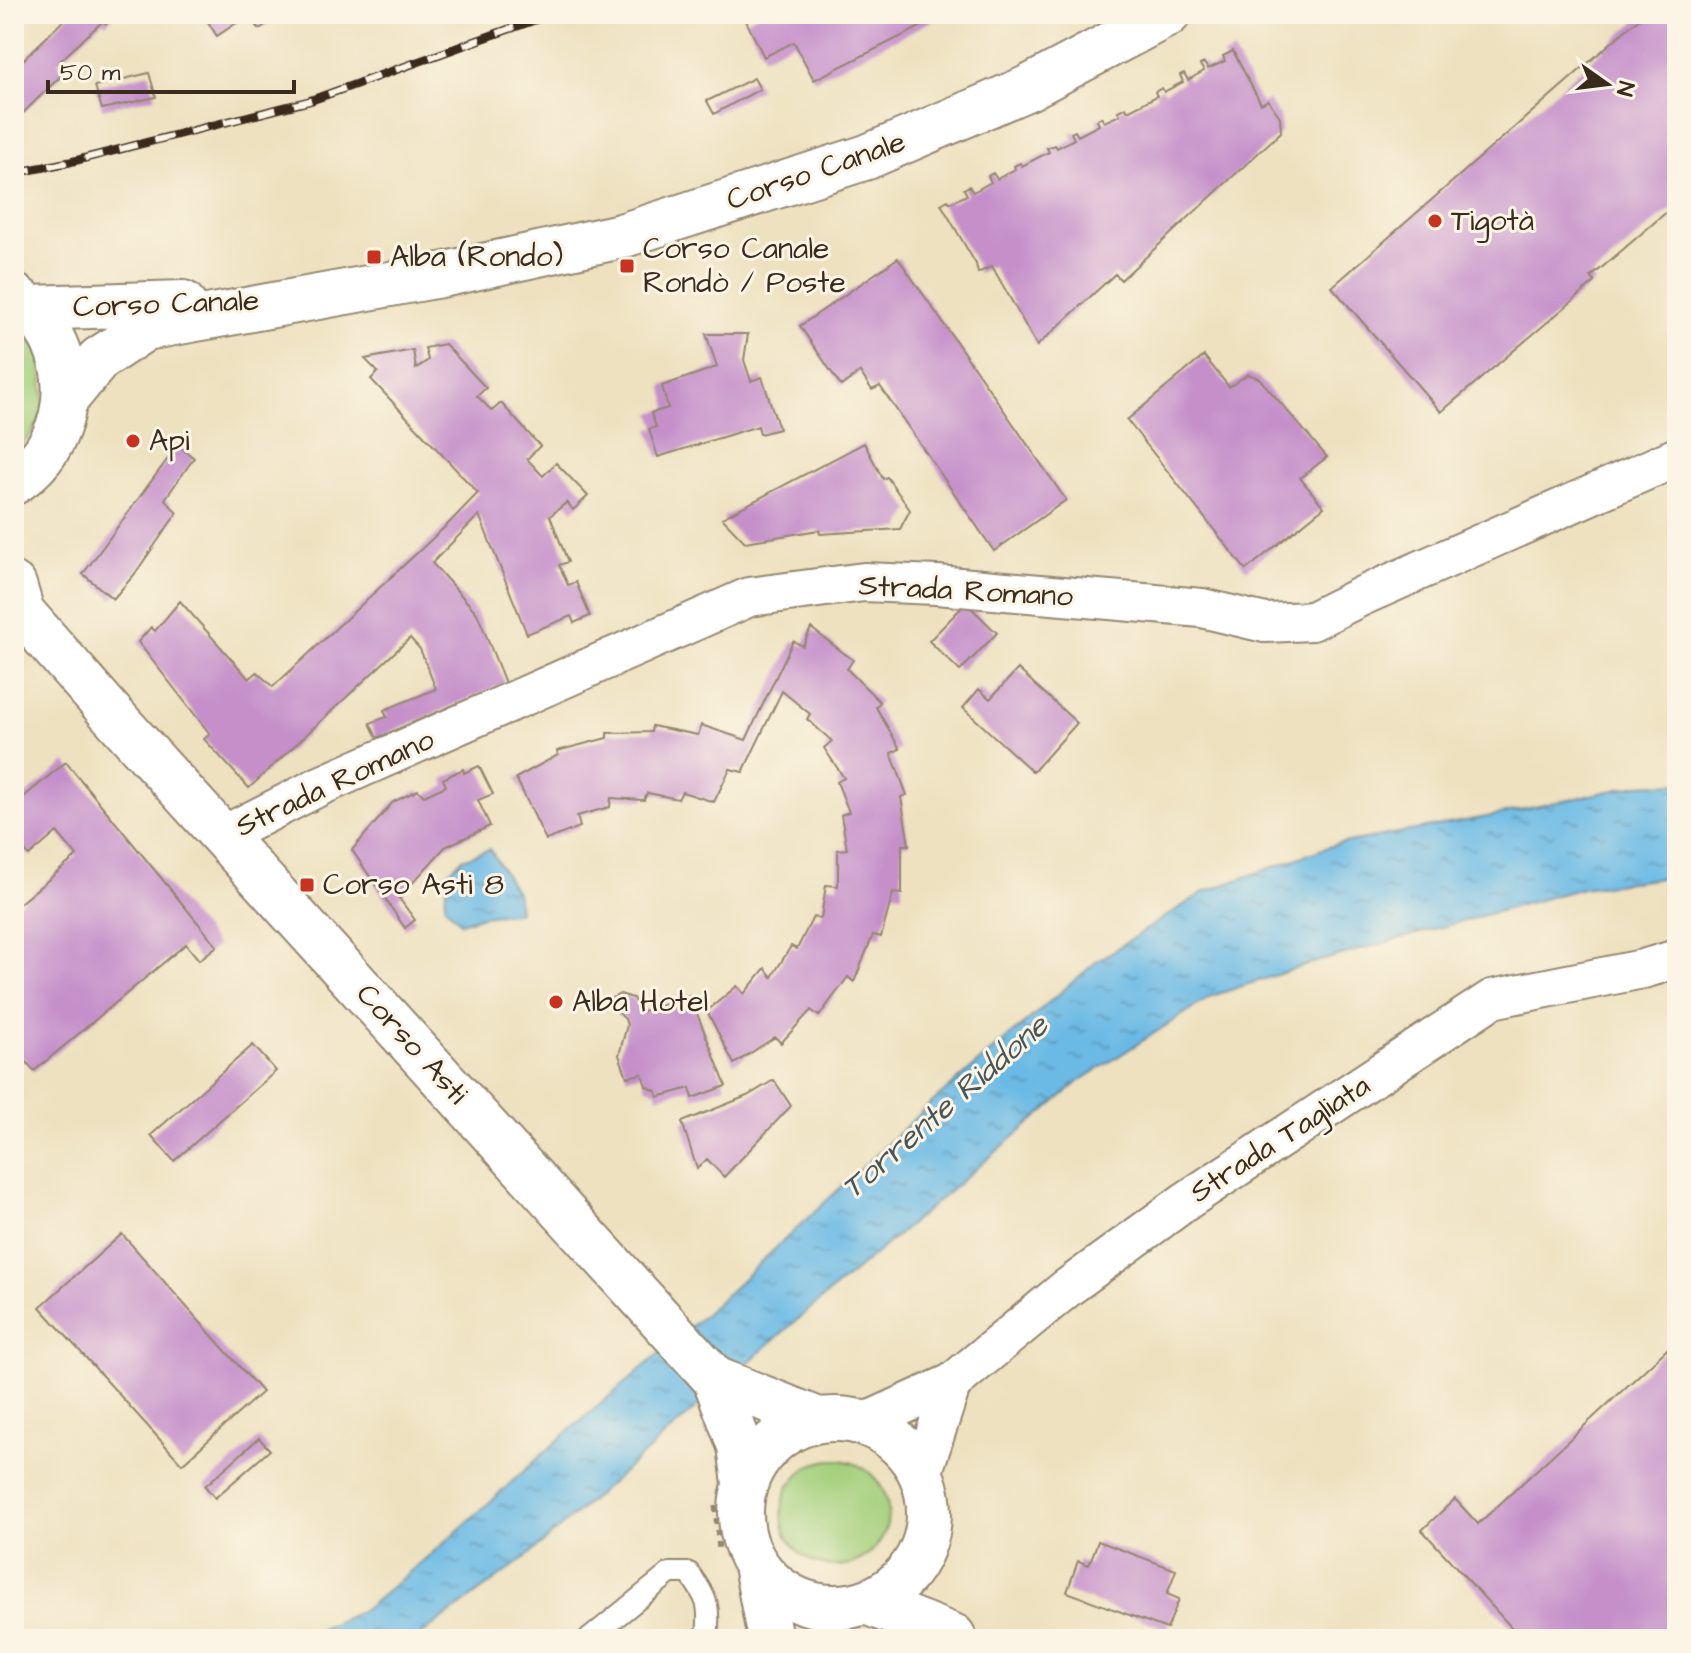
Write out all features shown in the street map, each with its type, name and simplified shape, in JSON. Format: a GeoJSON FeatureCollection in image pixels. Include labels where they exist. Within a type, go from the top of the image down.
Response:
{"type":"FeatureCollection","features":[{"type":"Feature","properties":{"kind":"main road","name":"Corso Canale"},"geometry":{"type":"LineString","coordinates":[[66,399],[99,359],[146,328],[459,272],[621,236],[867,157],[1028,88],[1168,14]]}},
{"type":"Feature","properties":{"kind":"main road","name":"Corso Canale"},"geometry":{"type":"LineString","coordinates":[[22,302],[302,300]]}},
{"type":"Feature","properties":{"kind":"main road"},"geometry":{"type":"LineString","coordinates":[[14,518],[19,479],[41,459],[51,444],[59,428],[66,399],[65,374],[59,349],[47,327],[22,302]]}},
{"type":"Feature","properties":{"kind":"main road","name":"Corso Asti"},"geometry":{"type":"LineString","coordinates":[[14,585],[22,612],[109,711],[722,1386]]}},
{"type":"Feature","properties":{"kind":"main road","name":"Corso Asti"},"geometry":{"type":"LineString","coordinates":[[14,621],[109,711]]}},
{"type":"Feature","properties":{"kind":"main road"},"geometry":{"type":"LineString","coordinates":[[722,1386],[816,1419]]}},
{"type":"Feature","properties":{"kind":"main road"},"geometry":{"type":"LineString","coordinates":[[722,1386],[740,1446],[730,1490],[741,1511],[744,1539],[738,1563],[770,1639]]}},
{"type":"Feature","properties":{"kind":"main road"},"geometry":{"type":"LineString","coordinates":[[730,1490],[772,1442],[793,1428],[816,1419],[841,1417],[866,1422],[889,1434],[908,1451],[922,1474],[929,1501],[928,1530],[918,1557],[905,1577],[887,1592],[847,1616]]}},
{"type":"Feature","properties":{"kind":"main road"},"geometry":{"type":"LineString","coordinates":[[918,1557],[954,1637]]}},
{"type":"Feature","properties":{"kind":"main road"},"geometry":{"type":"LineString","coordinates":[[738,1563],[796,1599],[847,1616],[954,1637]]}},
{"type":"Feature","properties":{"kind":"street","name":"Strada Romano"},"geometry":{"type":"LineString","coordinates":[[222,836],[320,786],[749,597],[864,582],[937,585],[1202,608],[1265,623],[1312,621],[1677,457]]}},
{"type":"Feature","properties":{"kind":"street","name":"Strada Tagliata"},"geometry":{"type":"LineString","coordinates":[[866,1422],[952,1383],[1067,1288],[1186,1201],[1492,999],[1666,966]]}},
{"type":"Feature","properties":{"kind":"street"},"geometry":{"type":"LineString","coordinates":[[922,1474],[952,1383]]}},
{"type":"Feature","properties":{"kind":"lane"},"geometry":{"type":"LineString","coordinates":[[589,1639],[670,1573],[689,1573],[700,1589],[710,1610],[707,1639]]}},
{"type":"Feature","properties":{"kind":"path"},"geometry":{"type":"LineString","coordinates":[[730,1490],[714,1521],[738,1563]]}},
{"type":"Feature","properties":{"kind":"green space"},"geometry":{"type":"Polygon","coordinates":[[[14,321],[41,355],[44,414],[14,458],[14,321]]]}},
{"type":"Feature","properties":{"kind":"green space"},"geometry":{"type":"Polygon","coordinates":[[[835,1460],[855,1464],[873,1475],[884,1493],[888,1513],[884,1533],[873,1551],[855,1562],[835,1566],[815,1562],[797,1551],[786,1533],[782,1513],[786,1493],[797,1475],[815,1464],[835,1460]]]}},
{"type":"Feature","properties":{"kind":"water","name":"Torrente Riddone"},"geometry":{"type":"Polygon","coordinates":[[[1677,783],[1677,876],[1582,888],[1316,962],[1212,996],[1080,1081],[791,1325],[531,1553],[416,1639],[299,1639],[365,1609],[704,1315],[928,1106],[1096,962],[1204,892],[1337,844],[1638,785],[1677,783]]]}},
{"type":"Feature","properties":{"kind":"water"},"geometry":{"type":"Polygon","coordinates":[[[490,849],[517,894],[519,912],[482,916],[461,923],[445,906],[447,873],[462,859],[490,849]]]}},
{"type":"Feature","properties":{"kind":"building"},"geometry":{"type":"Polygon","coordinates":[[[70,14],[116,14],[106,24],[103,21],[58,63],[68,69],[20,116],[14,118],[14,69],[70,14]]]}},
{"type":"Feature","properties":{"kind":"building"},"geometry":{"type":"Polygon","coordinates":[[[203,14],[284,14],[259,29],[248,15],[217,36],[203,14]]]}},
{"type":"Feature","properties":{"kind":"building"},"geometry":{"type":"Polygon","coordinates":[[[758,14],[946,14],[814,80],[794,42],[764,57],[746,21],[758,14]]]}},
{"type":"Feature","properties":{"kind":"building"},"geometry":{"type":"Polygon","coordinates":[[[1644,14],[1677,14],[1677,203],[1591,277],[1595,282],[1441,412],[1332,287],[1644,14]]]}},
{"type":"Feature","properties":{"kind":"building"},"geometry":{"type":"Polygon","coordinates":[[[1233,51],[1261,104],[1268,100],[1280,117],[1281,132],[1121,280],[1115,274],[1037,346],[992,266],[978,273],[976,264],[941,204],[967,195],[964,189],[969,186],[973,192],[991,182],[988,176],[993,173],[997,179],[1015,169],[1014,166],[1020,163],[1022,166],[1049,152],[1047,148],[1055,145],[1057,148],[1074,139],[1071,133],[1075,131],[1078,136],[1099,125],[1097,120],[1101,117],[1104,122],[1120,115],[1118,111],[1126,107],[1128,111],[1157,96],[1155,92],[1162,88],[1164,92],[1183,82],[1180,75],[1184,73],[1188,80],[1204,71],[1200,65],[1204,63],[1208,69],[1225,61],[1223,56],[1233,51]]]}},
{"type":"Feature","properties":{"kind":"building"},"geometry":{"type":"Polygon","coordinates":[[[149,73],[156,97],[102,109],[95,86],[149,73]]]}},
{"type":"Feature","properties":{"kind":"building"},"geometry":{"type":"Polygon","coordinates":[[[754,78],[760,89],[714,114],[707,101],[754,78]]]}},
{"type":"Feature","properties":{"kind":"building"},"geometry":{"type":"Polygon","coordinates":[[[898,258],[1066,500],[994,551],[880,386],[872,390],[860,372],[841,386],[800,326],[898,258]]]}},
{"type":"Feature","properties":{"kind":"building"},"geometry":{"type":"Polygon","coordinates":[[[706,334],[748,334],[744,360],[751,381],[762,377],[779,429],[760,434],[758,426],[658,457],[649,429],[656,427],[651,413],[668,408],[662,386],[717,367],[706,334]]]}},
{"type":"Feature","properties":{"kind":"building"},"geometry":{"type":"Polygon","coordinates":[[[445,344],[486,388],[477,396],[492,411],[501,403],[540,446],[527,459],[543,476],[556,463],[588,496],[573,510],[567,502],[550,516],[568,562],[559,565],[568,585],[576,582],[590,616],[574,623],[571,616],[527,634],[479,515],[432,563],[477,613],[505,683],[377,738],[370,723],[387,717],[384,710],[436,689],[420,649],[410,638],[249,788],[204,739],[210,734],[138,642],[151,627],[155,631],[180,601],[249,679],[257,672],[273,687],[447,525],[478,493],[371,379],[378,372],[365,359],[413,350],[416,369],[428,360],[425,348],[445,344]]]}},
{"type":"Feature","properties":{"kind":"building"},"geometry":{"type":"Polygon","coordinates":[[[1204,356],[1229,387],[1248,374],[1259,378],[1327,457],[1300,478],[1324,507],[1246,570],[1127,420],[1204,356]]]}},
{"type":"Feature","properties":{"kind":"building"},"geometry":{"type":"Polygon","coordinates":[[[864,443],[883,479],[887,477],[910,510],[900,529],[820,534],[819,530],[745,542],[722,518],[864,443]]]}},
{"type":"Feature","properties":{"kind":"building"},"geometry":{"type":"Polygon","coordinates":[[[178,445],[194,458],[165,499],[177,513],[134,575],[113,599],[83,574],[178,445]]]}},
{"type":"Feature","properties":{"kind":"building"},"geometry":{"type":"Polygon","coordinates":[[[966,603],[997,633],[960,671],[929,641],[966,603]]]}},
{"type":"Feature","properties":{"kind":"building"},"geometry":{"type":"Polygon","coordinates":[[[811,628],[853,660],[847,669],[880,702],[876,707],[900,749],[891,753],[907,795],[901,797],[909,845],[902,845],[902,894],[893,893],[881,937],[873,935],[854,982],[848,977],[819,1016],[811,1010],[781,1043],[775,1037],[734,1064],[707,1011],[737,986],[744,994],[765,968],[772,977],[791,946],[797,949],[813,917],[821,918],[826,885],[838,886],[838,850],[847,849],[841,815],[849,812],[837,782],[844,778],[824,748],[832,741],[807,719],[810,714],[782,691],[743,772],[730,769],[714,802],[682,792],[678,799],[647,793],[644,800],[611,798],[610,807],[577,816],[580,827],[546,840],[516,778],[558,755],[557,751],[607,738],[607,733],[651,732],[652,726],[698,735],[701,725],[746,740],[793,641],[803,646],[811,628]]]}},
{"type":"Feature","properties":{"kind":"building"},"geometry":{"type":"Polygon","coordinates":[[[1018,669],[1077,723],[1033,772],[963,708],[979,689],[990,699],[1018,669]]]}},
{"type":"Feature","properties":{"kind":"building"},"geometry":{"type":"Polygon","coordinates":[[[66,762],[217,946],[199,960],[186,944],[34,1071],[14,1047],[14,908],[77,856],[57,832],[29,856],[14,838],[14,805],[66,762]]]}},
{"type":"Feature","properties":{"kind":"building"},"geometry":{"type":"Polygon","coordinates":[[[479,766],[493,794],[478,800],[490,826],[445,847],[399,898],[415,920],[405,928],[352,850],[393,802],[418,790],[424,796],[446,786],[443,779],[463,769],[464,773],[479,766]]]}},
{"type":"Feature","properties":{"kind":"building"},"geometry":{"type":"Polygon","coordinates":[[[620,994],[633,998],[640,1012],[690,996],[726,1086],[693,1098],[690,1088],[658,1097],[656,1091],[646,1086],[642,1074],[627,1077],[619,1055],[627,1025],[625,1019],[606,1001],[620,994]]]}},
{"type":"Feature","properties":{"kind":"building"},"geometry":{"type":"Polygon","coordinates":[[[253,1045],[276,1071],[174,1161],[151,1135],[253,1045]]]}},
{"type":"Feature","properties":{"kind":"building"},"geometry":{"type":"Polygon","coordinates":[[[774,1080],[791,1106],[724,1177],[707,1159],[697,1169],[682,1122],[747,1096],[774,1080]]]}},
{"type":"Feature","properties":{"kind":"building"},"geometry":{"type":"Polygon","coordinates":[[[122,1234],[262,1392],[182,1464],[40,1307],[122,1234]]]}},
{"type":"Feature","properties":{"kind":"building"},"geometry":{"type":"Polygon","coordinates":[[[1677,1340],[1677,1639],[1522,1639],[1422,1530],[1455,1499],[1478,1524],[1677,1340]]]}},
{"type":"Feature","properties":{"kind":"building"},"geometry":{"type":"Polygon","coordinates":[[[259,1438],[270,1450],[215,1498],[205,1486],[259,1438]]]}},
{"type":"Feature","properties":{"kind":"building"},"geometry":{"type":"Polygon","coordinates":[[[1098,1541],[1176,1570],[1167,1594],[1179,1599],[1167,1629],[1067,1592],[1078,1561],[1089,1565],[1098,1541]]]}},
{"type":"Feature","properties":{"kind":"railway"},"geometry":{"type":"LineString","coordinates":[[14,173],[70,162],[309,101],[551,14]]}},
{"type":"Feature","properties":{"kind":"place","name":"Tigotà"},"geometry":{"type":"Point","coordinates":[1435,221]}},
{"type":"Feature","properties":{"kind":"place","name":"Alba (Rondo)"},"geometry":{"type":"Point","coordinates":[374,257]}},
{"type":"Feature","properties":{"kind":"place","name":"Corso Canale Rondò / Poste"},"geometry":{"type":"Point","coordinates":[627,266]}},
{"type":"Feature","properties":{"kind":"place","name":"Api"},"geometry":{"type":"Point","coordinates":[133,441]}},
{"type":"Feature","properties":{"kind":"place","name":"Corso Asti 8"},"geometry":{"type":"Point","coordinates":[307,885]}},
{"type":"Feature","properties":{"kind":"place","name":"Alba Hotel"},"geometry":{"type":"Point","coordinates":[556,1002]}}]}
